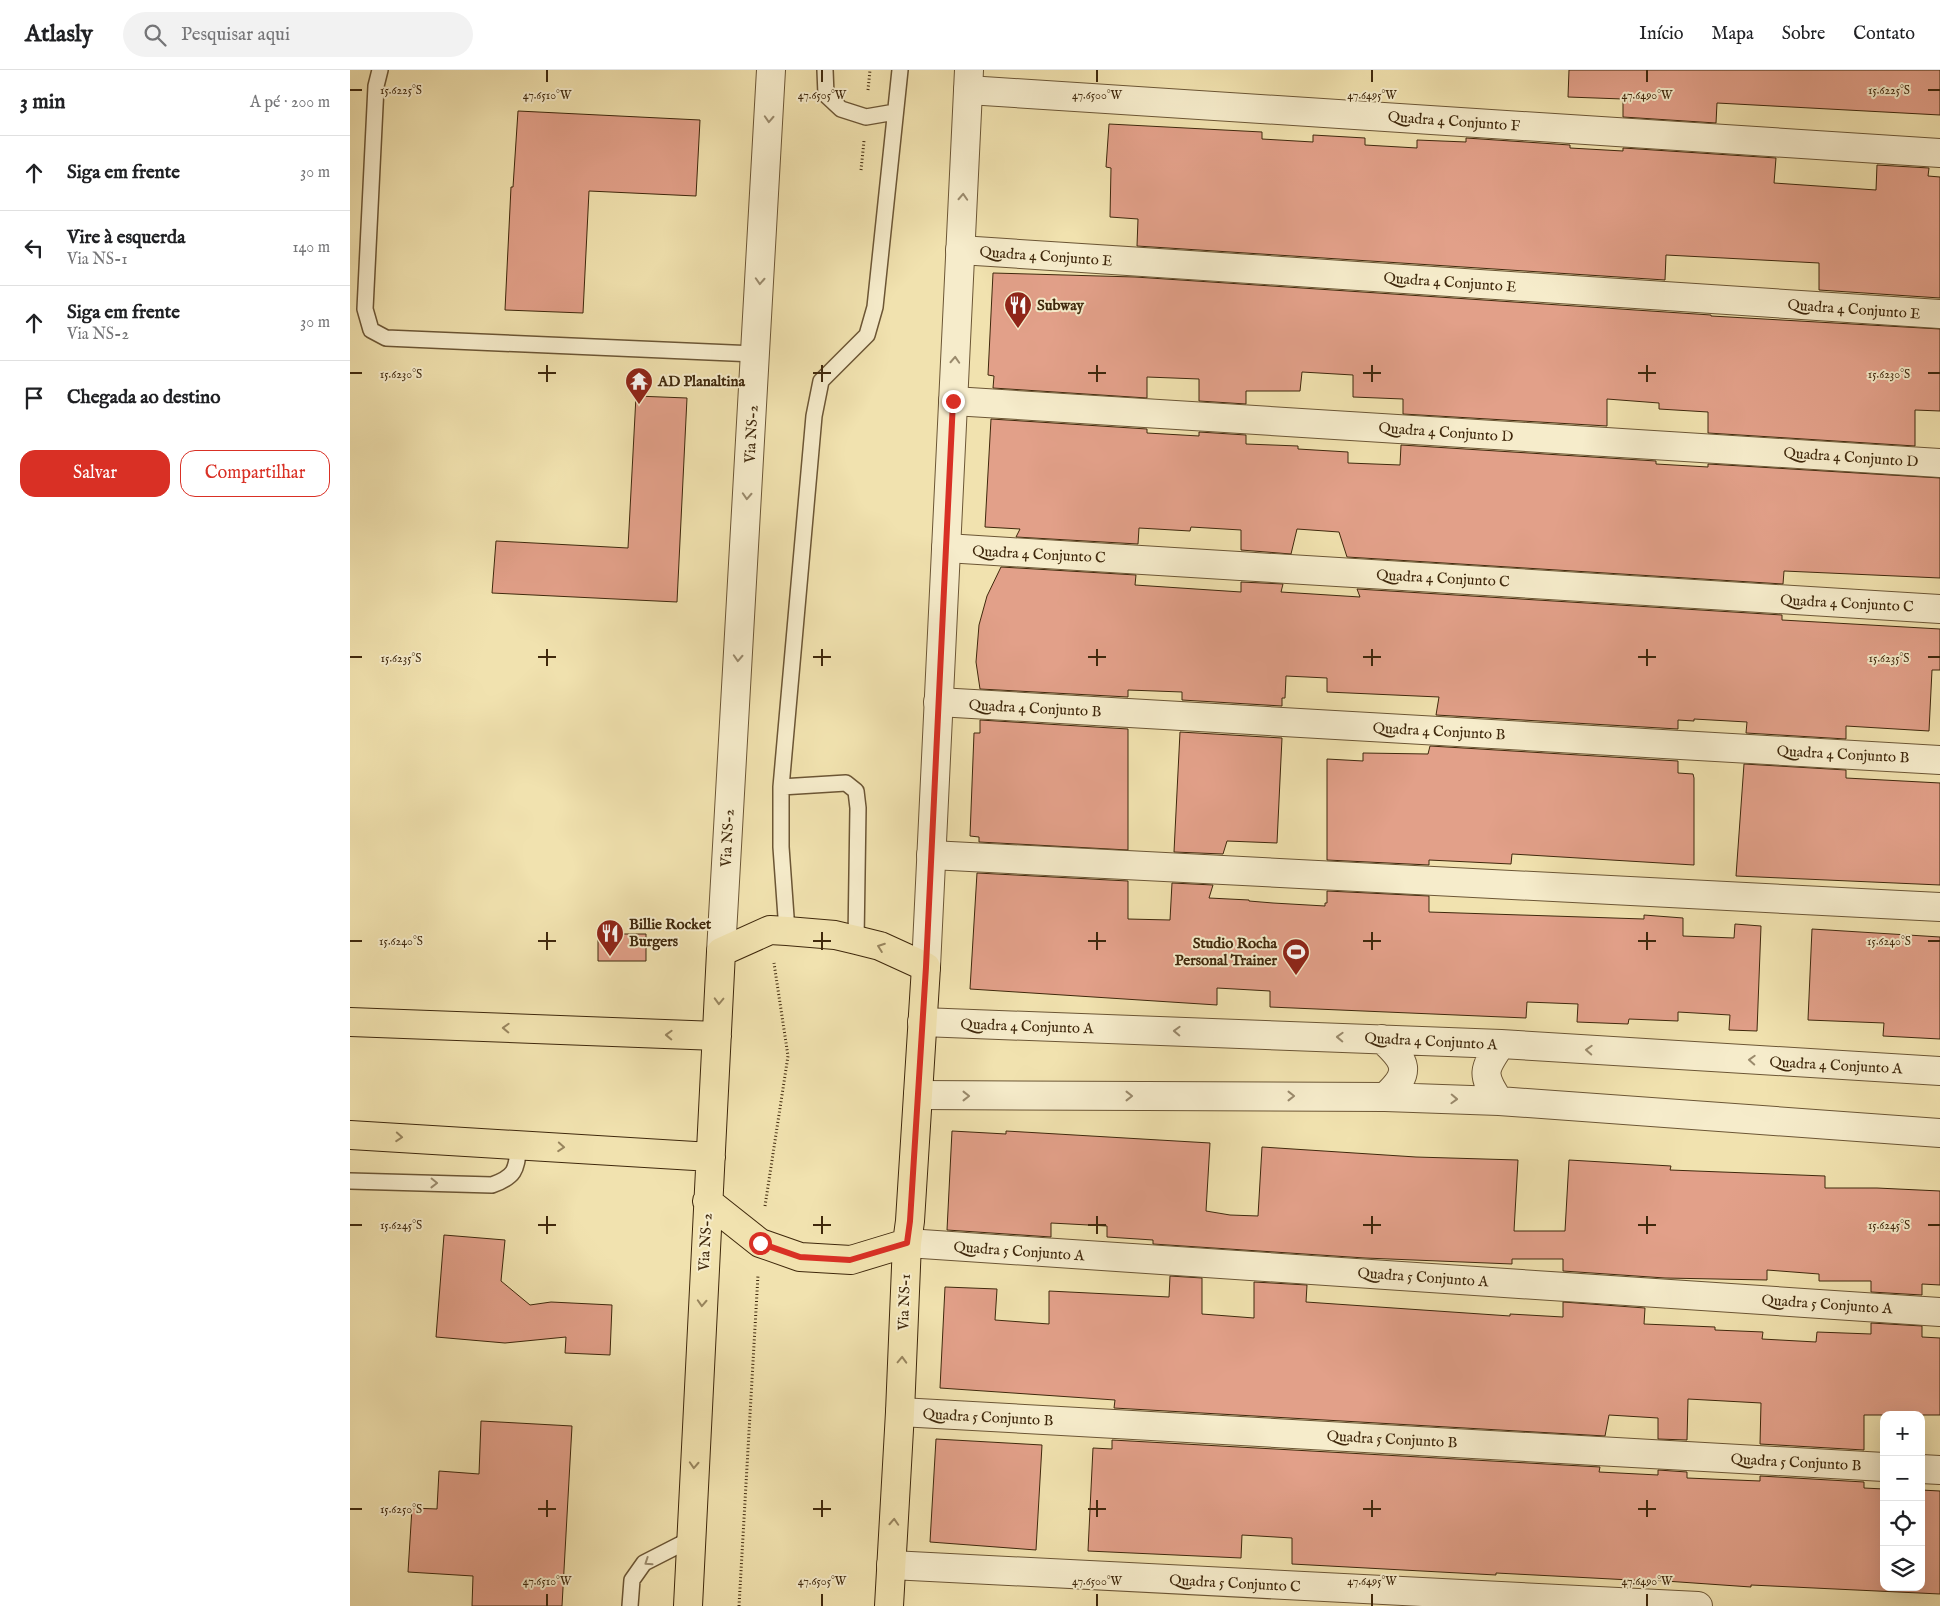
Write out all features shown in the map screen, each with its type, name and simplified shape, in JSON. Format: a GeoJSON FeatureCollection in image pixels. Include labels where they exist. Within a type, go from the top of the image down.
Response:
{"type":"FeatureCollection","features":[{"type":"Feature","properties":{"kind":"main road"},"geometry":{"type":"LineString","coordinates":[[721,952],[770,930],[787,931],[835,935],[880,946],[926,967]]}},
{"type":"Feature","properties":{"kind":"main road","name":"Via NS-2"},"geometry":{"type":"LineString","coordinates":[[688,1606],[721,952]]}},
{"type":"Feature","properties":{"kind":"main road","name":"Via NS-1"},"geometry":{"type":"LineString","coordinates":[[889,1606],[907,1243],[926,967]]}},
{"type":"Feature","properties":{"kind":"main road"},"geometry":{"type":"LineString","coordinates":[[350,1022],[717,1036]]}},
{"type":"Feature","properties":{"kind":"main road"},"geometry":{"type":"LineString","coordinates":[[350,1134],[711,1157]]}},
{"type":"Feature","properties":{"kind":"main road"},"geometry":{"type":"LineString","coordinates":[[707,1200],[760,1243],[800,1257],[850,1260],[907,1243]]}},
{"type":"Feature","properties":{"kind":"street","name":"Via NS-2"},"geometry":{"type":"LineString","coordinates":[[721,952],[771,70]]}},
{"type":"Feature","properties":{"kind":"street","name":"Quadra 4 Conjunto F"},"geometry":{"type":"LineString","coordinates":[[968,80],[1940,153]]}},
{"type":"Feature","properties":{"kind":"street"},"geometry":{"type":"LineString","coordinates":[[946,548],[968,80]]}},
{"type":"Feature","properties":{"kind":"street","name":"Quadra 4 Conjunto E"},"geometry":{"type":"LineString","coordinates":[[960,250],[1940,314]]}},
{"type":"Feature","properties":{"kind":"street","name":"Quadra 4 Conjunto D"},"geometry":{"type":"LineString","coordinates":[[953,401],[1940,463]]}},
{"type":"Feature","properties":{"kind":"street","name":"Quadra 4 Conjunto C"},"geometry":{"type":"LineString","coordinates":[[946,548],[1940,609]]}},
{"type":"Feature","properties":{"kind":"street","name":"Via NS-1"},"geometry":{"type":"LineString","coordinates":[[926,967],[946,548]]}},
{"type":"Feature","properties":{"kind":"street","name":"Quadra 4 Conjunto B"},"geometry":{"type":"LineString","coordinates":[[938,702],[1940,760]]}},
{"type":"Feature","properties":{"kind":"street"},"geometry":{"type":"LineString","coordinates":[[931,855],[1940,907]]}},
{"type":"Feature","properties":{"kind":"street","name":"Quadra 4 Conjunto A"},"geometry":{"type":"LineString","coordinates":[[922,1022],[1501,1044],[1940,1071]]}},
{"type":"Feature","properties":{"kind":"street"},"geometry":{"type":"LineString","coordinates":[[1382,1039],[1400,1055],[1404,1071],[1397,1085],[1385,1097]]}},
{"type":"Feature","properties":{"kind":"street"},"geometry":{"type":"LineString","coordinates":[[1499,1101],[1490,1087],[1486,1076],[1488,1064],[1501,1044]]}},
{"type":"Feature","properties":{"kind":"street"},"geometry":{"type":"LineString","coordinates":[[918,1096],[1385,1097],[1499,1101],[1940,1133]]}},
{"type":"Feature","properties":{"kind":"street","name":"Quadra 5 Conjunto A"},"geometry":{"type":"LineString","coordinates":[[907,1243],[1940,1312]]}},
{"type":"Feature","properties":{"kind":"street","name":"Quadra 5 Conjunto B"},"geometry":{"type":"LineString","coordinates":[[900,1412],[1880,1467]]}},
{"type":"Feature","properties":{"kind":"street"},"geometry":{"type":"LineString","coordinates":[[1925,1469],[1940,1470]]}},
{"type":"Feature","properties":{"kind":"street","name":"Quadra 5 Conjunto C"},"geometry":{"type":"LineString","coordinates":[[891,1566],[1698,1606]]}},
{"type":"Feature","properties":{"kind":"lane"},"geometry":{"type":"LineString","coordinates":[[380,70],[376,86],[365,309],[371,330],[386,338],[755,354]]}},
{"type":"Feature","properties":{"kind":"lane"},"geometry":{"type":"LineString","coordinates":[[825,70],[826,95],[841,109],[866,118],[895,112]]}},
{"type":"Feature","properties":{"kind":"lane"},"geometry":{"type":"LineString","coordinates":[[787,931],[781,848],[781,787],[814,416],[821,381],[867,336],[875,307],[900,70]]}},
{"type":"Feature","properties":{"kind":"lane"},"geometry":{"type":"LineString","coordinates":[[781,787],[846,783],[856,791],[858,808],[856,940]]}},
{"type":"Feature","properties":{"kind":"lane"},"geometry":{"type":"LineString","coordinates":[[350,1181],[492,1185],[507,1180],[516,1169],[519,1145]]}},
{"type":"Feature","properties":{"kind":"lane"},"geometry":{"type":"LineString","coordinates":[[630,1606],[632,1580],[644,1563],[691,1539]]}},
{"type":"Feature","properties":{"kind":"building"},"geometry":{"type":"Polygon","coordinates":[[[1569,70],[1940,70],[1940,115],[1717,103],[1716,123],[1623,117],[1623,99],[1568,97],[1569,70]]]}},
{"type":"Feature","properties":{"kind":"building"},"geometry":{"type":"Polygon","coordinates":[[[518,111],[700,120],[696,196],[589,191],[583,313],[505,310],[511,187],[513,187],[518,111]]]}},
{"type":"Feature","properties":{"kind":"building"},"geometry":{"type":"Polygon","coordinates":[[[1109,124],[1262,132],[1262,139],[1313,142],[1313,135],[1365,138],[1365,145],[1417,148],[1417,140],[1466,142],[1466,138],[1570,145],[1570,148],[1623,151],[1623,148],[1776,158],[1774,183],[1876,190],[1877,165],[1929,168],[1928,176],[1940,177],[1940,298],[1819,290],[1819,263],[1666,255],[1665,280],[1137,246],[1138,219],[1110,217],[1111,168],[1106,167],[1109,124]]]}},
{"type":"Feature","properties":{"kind":"building"},"geometry":{"type":"Polygon","coordinates":[[[993,273],[1135,277],[1711,316],[1940,329],[1940,411],[1915,410],[1915,446],[1708,433],[1708,412],[1659,409],[1659,403],[1607,399],[1607,426],[1403,414],[1403,399],[1353,397],[1353,375],[1302,372],[1300,391],[1246,391],[1246,404],[1199,401],[1199,379],[1147,377],[1147,398],[993,388],[994,376],[988,375],[993,273]]]}},
{"type":"Feature","properties":{"kind":"building"},"geometry":{"type":"Polygon","coordinates":[[[636,396],[687,398],[677,602],[492,593],[496,541],[628,548],[636,396]]]}},
{"type":"Feature","properties":{"kind":"building"},"geometry":{"type":"Polygon","coordinates":[[[991,419],[1147,429],[1147,433],[1199,436],[1199,432],[1246,435],[1246,444],[1298,446],[1298,449],[1348,452],[1348,463],[1400,465],[1401,445],[1656,461],[1656,464],[1708,467],[1708,464],[1940,478],[1940,578],[1784,571],[1783,584],[1347,557],[1339,532],[1297,529],[1291,554],[1241,550],[1241,530],[1191,527],[1190,531],[1139,528],[1138,544],[1016,537],[1020,529],[985,527],[991,419]]]}},
{"type":"Feature","properties":{"kind":"building"},"geometry":{"type":"Polygon","coordinates":[[[1001,567],[1136,575],[1135,585],[1241,592],[1241,582],[1283,584],[1281,592],[1360,597],[1357,589],[1782,615],[1782,620],[1940,629],[1940,670],[1932,670],[1929,731],[1846,726],[1846,739],[1746,733],[1747,722],[1678,720],[1678,729],[1436,715],[1439,697],[1327,692],[1327,678],[1286,676],[1285,698],[1282,698],[1282,706],[1182,700],[1182,692],[1128,690],[1128,697],[980,689],[976,662],[979,625],[987,596],[1001,567]]]}},
{"type":"Feature","properties":{"kind":"building"},"geometry":{"type":"Polygon","coordinates":[[[980,720],[1128,729],[1128,850],[979,842],[979,837],[970,836],[974,733],[980,733],[980,720]]]}},
{"type":"Feature","properties":{"kind":"building"},"geometry":{"type":"Polygon","coordinates":[[[1180,732],[1282,738],[1277,843],[1227,841],[1223,854],[1174,852],[1180,732]]]}},
{"type":"Feature","properties":{"kind":"building"},"geometry":{"type":"Polygon","coordinates":[[[1430,746],[1678,761],[1678,773],[1693,774],[1694,778],[1694,865],[1512,854],[1511,864],[1429,860],[1429,865],[1327,860],[1327,759],[1363,761],[1363,753],[1428,754],[1430,746]]]}},
{"type":"Feature","properties":{"kind":"building"},"geometry":{"type":"Polygon","coordinates":[[[1744,764],[1846,770],[1846,778],[1940,783],[1940,885],[1736,876],[1744,764]]]}},
{"type":"Feature","properties":{"kind":"building"},"geometry":{"type":"Polygon","coordinates":[[[977,873],[1128,881],[1128,919],[1170,920],[1172,883],[1213,885],[1209,898],[1273,903],[1325,906],[1325,903],[1327,903],[1327,891],[1429,896],[1429,912],[1644,919],[1644,915],[1683,918],[1683,936],[1734,938],[1735,924],[1761,926],[1757,1031],[1729,1030],[1730,1015],[1678,1012],[1678,1021],[1629,1019],[1628,1024],[1577,1022],[1578,1004],[1527,1002],[1526,1018],[1270,1007],[1270,991],[1217,988],[1217,1005],[970,989],[977,873]]]}},
{"type":"Feature","properties":{"kind":"building"},"geometry":{"type":"Polygon","coordinates":[[[1812,929],[1940,937],[1940,1039],[1883,1036],[1884,1023],[1808,1020],[1812,929]]]}},
{"type":"Feature","properties":{"kind":"building"},"geometry":{"type":"Polygon","coordinates":[[[598,934],[646,934],[646,961],[598,961],[598,934]]]}},
{"type":"Feature","properties":{"kind":"building"},"geometry":{"type":"Polygon","coordinates":[[[952,1131],[1006,1134],[1006,1131],[1210,1143],[1206,1211],[1230,1215],[1258,1216],[1262,1147],[1416,1157],[1518,1160],[1514,1231],[1565,1231],[1569,1160],[1671,1166],[1670,1170],[1825,1176],[1825,1188],[1940,1191],[1940,1285],[1922,1284],[1922,1295],[1871,1292],[1871,1281],[1819,1281],[1819,1274],[1767,1270],[1767,1280],[1665,1278],[1563,1271],[1563,1259],[1512,1259],[1512,1264],[1365,1258],[1153,1244],[1153,1240],[1107,1237],[1107,1226],[1051,1223],[1051,1237],[947,1230],[952,1131]]]}},
{"type":"Feature","properties":{"kind":"building"},"geometry":{"type":"Polygon","coordinates":[[[444,1235],[505,1240],[501,1281],[530,1305],[551,1302],[612,1305],[610,1355],[565,1353],[566,1337],[505,1343],[436,1337],[444,1235]]]}},
{"type":"Feature","properties":{"kind":"building"},"geometry":{"type":"Polygon","coordinates":[[[1170,1276],[1202,1278],[1202,1314],[1254,1318],[1254,1282],[1307,1285],[1306,1302],[1510,1316],[1510,1314],[1563,1317],[1563,1302],[1645,1308],[1644,1324],[1715,1327],[1715,1330],[1763,1332],[1762,1339],[1816,1342],[1817,1332],[1871,1334],[1871,1323],[1922,1326],[1922,1337],[1940,1338],[1940,1415],[1925,1415],[1925,1411],[1880,1411],[1880,1415],[1864,1415],[1864,1450],[1760,1444],[1761,1403],[1688,1399],[1687,1440],[1658,1439],[1658,1418],[1609,1415],[1605,1436],[1114,1408],[1115,1400],[940,1388],[945,1287],[997,1289],[995,1320],[1049,1324],[1049,1291],[1169,1297],[1170,1276]]]}},
{"type":"Feature","properties":{"kind":"building"},"geometry":{"type":"Polygon","coordinates":[[[481,1421],[572,1426],[562,1606],[472,1606],[473,1576],[408,1572],[412,1508],[437,1509],[439,1471],[479,1474],[481,1421]]]}},
{"type":"Feature","properties":{"kind":"building"},"geometry":{"type":"Polygon","coordinates":[[[936,1439],[1042,1445],[1036,1550],[930,1542],[936,1439]]]}},
{"type":"Feature","properties":{"kind":"building"},"geometry":{"type":"Polygon","coordinates":[[[1112,1440],[1600,1467],[1599,1472],[1658,1475],[1658,1470],[1687,1472],[1687,1478],[1760,1481],[1760,1476],[1864,1482],[1864,1488],[1880,1489],[1880,1591],[1925,1591],[1925,1490],[1940,1491],[1940,1594],[1751,1585],[1751,1587],[1651,1580],[1496,1573],[1496,1575],[1292,1564],[1292,1538],[1242,1535],[1241,1558],[1088,1551],[1093,1448],[1112,1449],[1112,1440]]]}},
{"type":"Feature","properties":{"kind":"place","name":"Subway"},"geometry":{"type":"Point","coordinates":[1018,329]}},
{"type":"Feature","properties":{"kind":"place","name":"AD Planaltina"},"geometry":{"type":"Point","coordinates":[639,405]}},
{"type":"Feature","properties":{"kind":"place","name":"Billie Rocket Burgers"},"geometry":{"type":"Point","coordinates":[610,957]}},
{"type":"Feature","properties":{"kind":"place","name":"Studio Rocha Personal Trainer"},"geometry":{"type":"Point","coordinates":[1296,976]}},
{"type":"Feature","properties":{"kind":"route"},"geometry":{"type":"LineString","coordinates":[[760,1243],[800,1257],[850,1260],[907,1243],[926,967],[953,401]]}}]}
